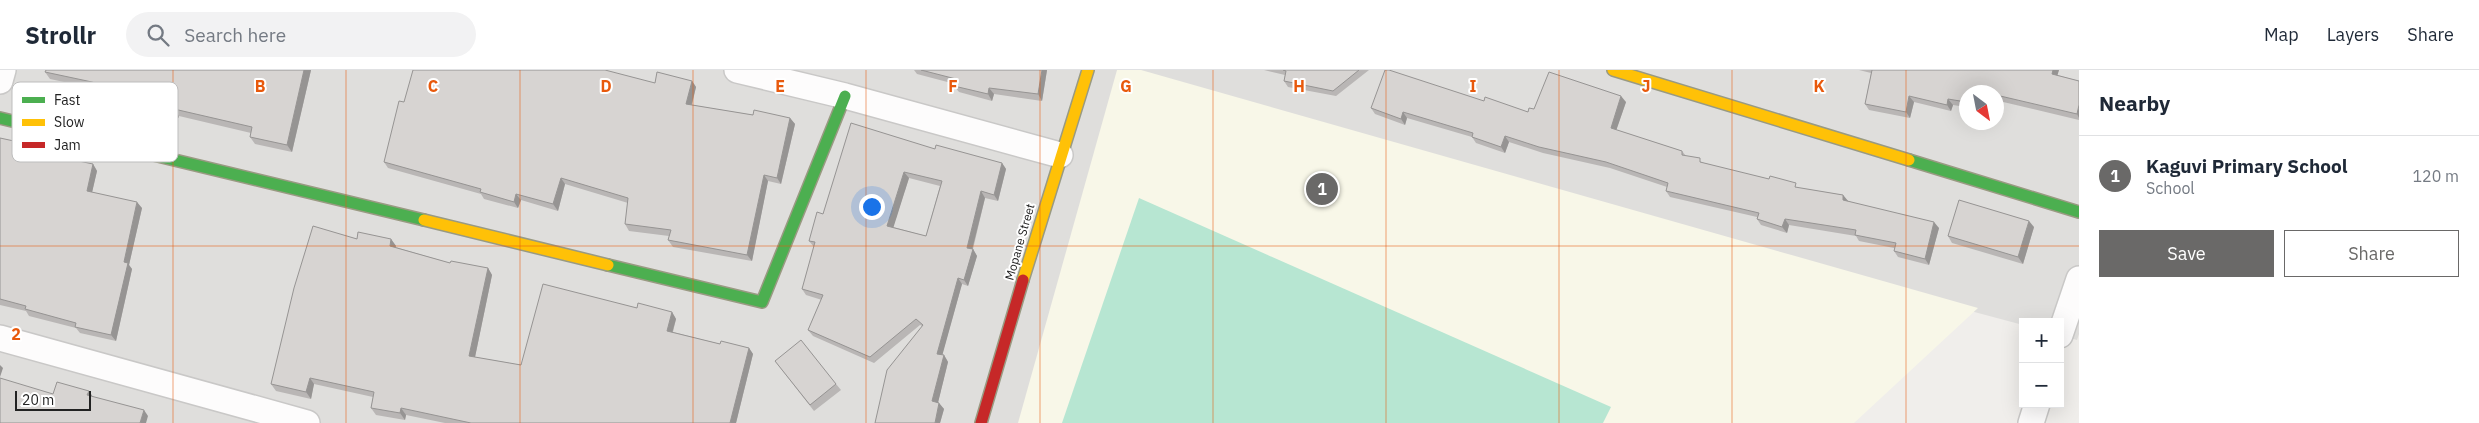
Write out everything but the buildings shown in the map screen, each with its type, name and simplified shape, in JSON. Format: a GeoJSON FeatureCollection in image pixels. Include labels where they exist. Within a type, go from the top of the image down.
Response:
{"type":"FeatureCollection","features":[{"type":"Feature","properties":{"kind":"street"},"geometry":{"type":"LineString","coordinates":[[0,81],[3,70]]}},
{"type":"Feature","properties":{"kind":"street"},"geometry":{"type":"LineString","coordinates":[[738,70],[845,96],[1060,155]]}},
{"type":"Feature","properties":{"kind":"street","name":"Mopane Street"},"geometry":{"type":"LineString","coordinates":[[981,423],[1060,155],[1088,70]]}},
{"type":"Feature","properties":{"kind":"street"},"geometry":{"type":"LineString","coordinates":[[1613,70],[2079,212]]}},
{"type":"Feature","properties":{"kind":"street"},"geometry":{"type":"LineString","coordinates":[[178,161],[762,302],[845,96]]}},
{"type":"Feature","properties":{"kind":"street"},"geometry":{"type":"LineString","coordinates":[[2064,323],[2079,279]]}},
{"type":"Feature","properties":{"kind":"street"},"geometry":{"type":"LineString","coordinates":[[0,338],[307,423]]}},
{"type":"Feature","properties":{"kind":"street"},"geometry":{"type":"LineString","coordinates":[[2031,423],[2036,408]]}},
{"type":"Feature","properties":{"kind":"shaded area"},"geometry":{"type":"Polygon","coordinates":[[[0,70],[2079,70],[2079,334],[2077,340],[2064,336],[2064,318],[2019,318],[2019,324],[1152,92],[1055,423],[0,423],[0,70]]]}},
{"type":"Feature","properties":{"kind":"shaded area"},"geometry":{"type":"Polygon","coordinates":[[[1117,70],[1141,70],[1978,308],[1854,423],[1018,423],[1117,70]]]}},
{"type":"Feature","properties":{"kind":"green space"},"geometry":{"type":"Polygon","coordinates":[[[1139,198],[1611,407],[1603,423],[1062,423],[1139,198]]]}},
{"type":"Feature","properties":{"kind":"traffic: fast"},"geometry":{"type":"LineString","coordinates":[[608,265],[762,302],[845,96]]}},
{"type":"Feature","properties":{"kind":"traffic: fast"},"geometry":{"type":"LineString","coordinates":[[0,118],[12,121]]}},
{"type":"Feature","properties":{"kind":"traffic: fast"},"geometry":{"type":"LineString","coordinates":[[1909,160],[2079,212]]}},
{"type":"Feature","properties":{"kind":"traffic: fast"},"geometry":{"type":"LineString","coordinates":[[178,161],[424,220]]}},
{"type":"Feature","properties":{"kind":"traffic: slow"},"geometry":{"type":"LineString","coordinates":[[1023,280],[1088,70]]}},
{"type":"Feature","properties":{"kind":"traffic: slow"},"geometry":{"type":"LineString","coordinates":[[1613,70],[1909,160]]}},
{"type":"Feature","properties":{"kind":"traffic: slow"},"geometry":{"type":"LineString","coordinates":[[424,220],[608,265]]}},
{"type":"Feature","properties":{"kind":"traffic: jam"},"geometry":{"type":"LineString","coordinates":[[981,423],[1023,280]]}},
{"type":"Feature","properties":{"kind":"place","name":"Kaguvi Primary School"},"geometry":{"type":"Point","coordinates":[1322,189]}}]}
